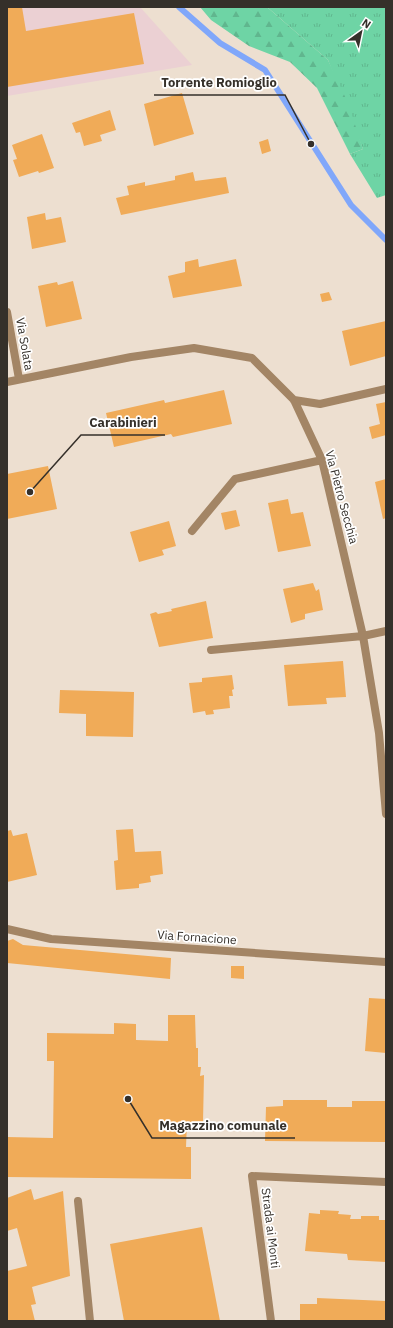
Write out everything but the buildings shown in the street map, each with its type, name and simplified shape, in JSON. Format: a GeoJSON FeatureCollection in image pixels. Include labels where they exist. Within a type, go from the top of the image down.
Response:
{"type":"FeatureCollection","features":[{"type":"Feature","properties":{"kind":"street","name":"Via Solata"},"geometry":{"type":"LineString","coordinates":[[7,312],[19,379]]}},
{"type":"Feature","properties":{"kind":"street","name":"Via Pietro Secchia"},"geometry":{"type":"LineString","coordinates":[[7,382],[131,357],[194,348],[252,358],[294,400],[322,460],[363,636],[379,733],[386,814]]}},
{"type":"Feature","properties":{"kind":"street"},"geometry":{"type":"LineString","coordinates":[[294,400],[320,404],[386,389]]}},
{"type":"Feature","properties":{"kind":"street"},"geometry":{"type":"LineString","coordinates":[[192,531],[235,479],[322,460]]}},
{"type":"Feature","properties":{"kind":"street"},"geometry":{"type":"LineString","coordinates":[[211,650],[363,636],[386,631]]}},
{"type":"Feature","properties":{"kind":"street","name":"Via Fornacione"},"geometry":{"type":"LineString","coordinates":[[7,929],[51,938],[386,962]]}},
{"type":"Feature","properties":{"kind":"street","name":"Strada ai Monti"},"geometry":{"type":"LineString","coordinates":[[271,1321],[252,1176],[386,1182]]}},
{"type":"Feature","properties":{"kind":"street"},"geometry":{"type":"LineString","coordinates":[[78,1201],[90,1321]]}},
{"type":"Feature","properties":{"kind":"shaded area"},"geometry":{"type":"Polygon","coordinates":[[[7,7],[140,7],[192,65],[7,96],[7,7]]]}},
{"type":"Feature","properties":{"kind":"green space"},"geometry":{"type":"Polygon","coordinates":[[[200,7],[267,7],[328,60],[348,103],[363,149],[350,154],[317,88],[290,62],[249,46],[211,20],[200,7]]]}},
{"type":"Feature","properties":{"kind":"green space"},"geometry":{"type":"Polygon","coordinates":[[[267,7],[386,7],[386,195],[377,198],[350,154],[363,149],[328,60],[267,7]]]}},
{"type":"Feature","properties":{"kind":"waterway"},"geometry":{"type":"LineString","coordinates":[[179,7],[220,43],[265,70],[351,205],[386,240]]}},
{"type":"Feature","properties":{"kind":"place","name":"Torrente Romioglio"},"geometry":{"type":"Point","coordinates":[311,144]}},
{"type":"Feature","properties":{"kind":"place","name":"Carabinieri"},"geometry":{"type":"Point","coordinates":[30,492]}},
{"type":"Feature","properties":{"kind":"place","name":"Magazzino comunale"},"geometry":{"type":"Point","coordinates":[128,1099]}}]}
